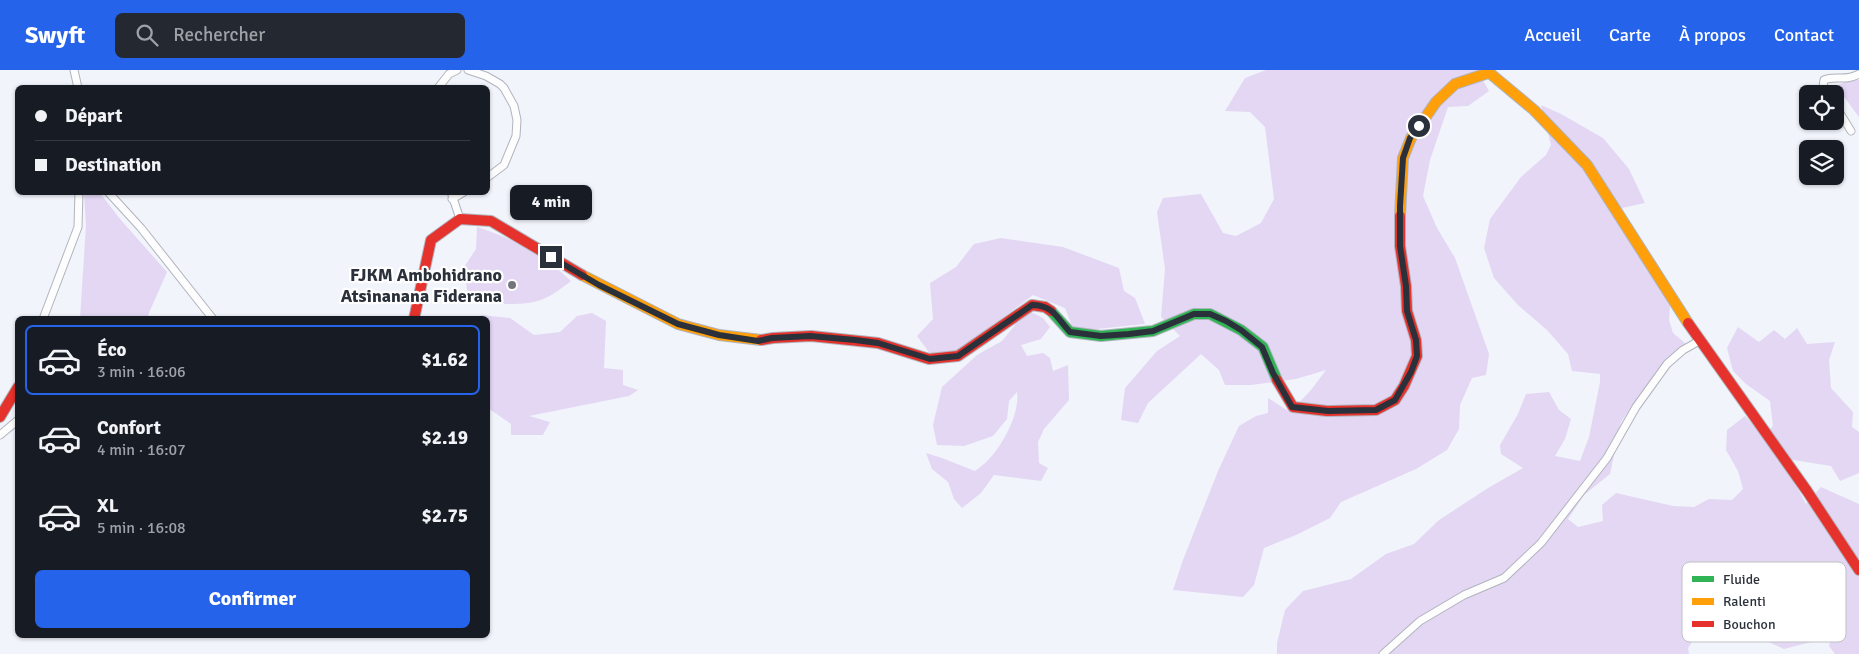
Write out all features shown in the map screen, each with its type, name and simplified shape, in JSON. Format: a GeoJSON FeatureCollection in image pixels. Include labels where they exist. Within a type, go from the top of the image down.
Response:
{"type":"FeatureCollection","features":[{"type":"Feature","properties":{"kind":"street"},"geometry":{"type":"LineString","coordinates":[[74,70],[77,85]]}},
{"type":"Feature","properties":{"kind":"street"},"geometry":{"type":"LineString","coordinates":[[440,85],[449,74],[457,70]]}},
{"type":"Feature","properties":{"kind":"street"},"geometry":{"type":"LineString","coordinates":[[468,70],[486,76],[504,88],[514,106],[517,120],[516,136],[504,165],[490,176]]}},
{"type":"Feature","properties":{"kind":"street"},"geometry":{"type":"LineString","coordinates":[[415,316],[431,240],[460,218],[491,221],[599,285],[678,324],[719,335],[758,341],[772,338],[810,336],[855,340],[878,343],[930,359],[958,356],[1032,305],[1042,305],[1053,311],[1070,332],[1101,336],[1153,331],[1194,314],[1210,314],[1241,330],[1262,347],[1273,373],[1292,407],[1328,411],[1376,410],[1395,400],[1411,372],[1417,356],[1416,340],[1407,311],[1406,286],[1400,246],[1400,206],[1403,158],[1406,148],[1436,102],[1455,84],[1487,71],[1534,110],[1587,165],[1699,341],[1733,385],[1859,570]]}},
{"type":"Feature","properties":{"kind":"street"},"geometry":{"type":"LineString","coordinates":[[1823,85],[1824,80],[1829,78],[1849,79],[1859,74]]}},
{"type":"Feature","properties":{"kind":"street"},"geometry":{"type":"LineString","coordinates":[[1844,120],[1851,131]]}},
{"type":"Feature","properties":{"kind":"street"},"geometry":{"type":"LineString","coordinates":[[44,316],[78,227],[79,195]]}},
{"type":"Feature","properties":{"kind":"street"},"geometry":{"type":"LineString","coordinates":[[111,195],[141,228],[211,316]]}},
{"type":"Feature","properties":{"kind":"street"},"geometry":{"type":"LineString","coordinates":[[452,196],[460,218]]}},
{"type":"Feature","properties":{"kind":"street"},"geometry":{"type":"LineString","coordinates":[[1382,654],[1420,621],[1464,595],[1504,578],[1541,542],[1607,458],[1636,407],[1667,364],[1682,350],[1699,341]]}},
{"type":"Feature","properties":{"kind":"street"},"geometry":{"type":"LineString","coordinates":[[0,417],[15,392]]}},
{"type":"Feature","properties":{"kind":"street"},"geometry":{"type":"LineString","coordinates":[[0,435],[15,422]]}},
{"type":"Feature","properties":{"kind":"shaded area"},"geometry":{"type":"Polygon","coordinates":[[[1266,70],[1477,70],[1489,91],[1468,106],[1448,107],[1430,160],[1423,196],[1437,228],[1455,258],[1489,354],[1486,375],[1472,378],[1460,405],[1459,429],[1447,450],[1416,469],[1341,502],[1330,518],[1264,548],[1254,585],[1243,597],[1173,590],[1218,471],[1239,426],[1256,416],[1268,413],[1268,398],[1290,412],[1311,390],[1326,370],[1296,379],[1251,385],[1225,385],[1219,370],[1201,354],[1148,403],[1138,423],[1121,420],[1125,388],[1157,351],[1180,336],[1161,317],[1165,269],[1157,212],[1163,198],[1201,194],[1223,233],[1236,236],[1261,223],[1274,199],[1265,127],[1250,112],[1225,111],[1245,78],[1266,70]]]}},
{"type":"Feature","properties":{"kind":"shaded area"},"geometry":{"type":"Polygon","coordinates":[[[1849,80],[1859,80],[1859,117],[1844,97],[1844,85],[1838,85],[1849,80]]]}},
{"type":"Feature","properties":{"kind":"shaded area"},"geometry":{"type":"Polygon","coordinates":[[[1541,105],[1603,138],[1629,169],[1645,203],[1622,208],[1634,243],[1670,306],[1669,320],[1673,333],[1686,344],[1662,368],[1650,388],[1632,406],[1621,422],[1610,474],[1584,495],[1568,519],[1578,527],[1603,521],[1602,505],[1616,493],[1673,506],[1694,507],[1709,499],[1732,500],[1743,489],[1738,471],[1726,450],[1727,430],[1745,416],[1763,436],[1773,426],[1770,401],[1746,384],[1733,371],[1727,348],[1738,327],[1759,342],[1774,330],[1785,339],[1797,328],[1807,344],[1835,342],[1829,360],[1831,388],[1853,412],[1852,427],[1859,432],[1859,473],[1840,481],[1831,466],[1781,458],[1806,504],[1821,487],[1859,504],[1859,654],[1835,654],[1829,646],[1830,642],[1846,642],[1846,562],[1682,562],[1682,642],[1692,642],[1688,648],[1689,654],[1277,654],[1277,643],[1285,610],[1303,591],[1351,579],[1386,554],[1414,544],[1439,520],[1523,468],[1501,454],[1500,445],[1518,414],[1526,394],[1549,392],[1559,410],[1571,419],[1565,439],[1555,456],[1580,461],[1589,437],[1600,374],[1572,371],[1568,354],[1547,330],[1518,305],[1494,278],[1484,248],[1490,219],[1521,177],[1546,155],[1551,145],[1541,105]]]}},
{"type":"Feature","properties":{"kind":"shaded area"},"geometry":{"type":"Polygon","coordinates":[[[84,195],[102,195],[167,272],[148,315],[150,316],[80,316],[86,225],[84,195]]]}},
{"type":"Feature","properties":{"kind":"shaded area"},"geometry":{"type":"Polygon","coordinates":[[[477,227],[527,248],[550,263],[571,281],[547,297],[534,302],[505,304],[494,295],[481,302],[467,290],[464,267],[476,249],[477,227]]]}},
{"type":"Feature","properties":{"kind":"shaded area"},"geometry":{"type":"Polygon","coordinates":[[[1001,238],[1063,247],[1119,268],[1124,291],[1135,298],[1145,324],[1097,329],[1073,329],[1065,308],[1033,295],[958,351],[931,355],[917,336],[933,319],[930,283],[956,267],[974,244],[1001,238]]]}},
{"type":"Feature","properties":{"kind":"shaded area"},"geometry":{"type":"Polygon","coordinates":[[[1027,310],[1043,318],[1050,327],[1041,339],[1021,345],[1027,356],[1043,353],[1050,358],[1053,371],[1068,365],[1069,400],[1044,429],[1038,442],[1039,463],[1048,468],[1041,481],[994,475],[981,493],[962,508],[954,499],[948,482],[932,469],[926,453],[975,471],[990,458],[1001,444],[1010,427],[1016,409],[1017,392],[1009,401],[1007,419],[993,436],[964,446],[937,445],[933,425],[942,387],[977,355],[1002,341],[1027,310]]]}},
{"type":"Feature","properties":{"kind":"shaded area"},"geometry":{"type":"Polygon","coordinates":[[[592,313],[606,321],[604,368],[623,370],[623,385],[638,390],[629,396],[529,416],[550,422],[543,435],[511,435],[511,424],[490,409],[490,316],[481,315],[510,318],[534,335],[560,332],[577,316],[592,313]]]}},
{"type":"Feature","properties":{"kind":"shaded area"},"geometry":{"type":"Polygon","coordinates":[[[1769,642],[1811,642],[1784,649],[1769,642]]]}},
{"type":"Feature","properties":{"kind":"traffic: fast"},"geometry":{"type":"LineString","coordinates":[[1051,311],[1070,332],[1101,336],[1153,331],[1194,314],[1210,314],[1241,330],[1263,347],[1277,380]]}},
{"type":"Feature","properties":{"kind":"traffic: slow"},"geometry":{"type":"LineString","coordinates":[[1486,70],[1534,110],[1587,165],[1688,323]]}},
{"type":"Feature","properties":{"kind":"traffic: slow"},"geometry":{"type":"LineString","coordinates":[[1400,216],[1403,158],[1411,138],[1436,102],[1455,84],[1488,73]]}},
{"type":"Feature","properties":{"kind":"traffic: slow"},"geometry":{"type":"LineString","coordinates":[[582,275],[678,324],[719,335],[761,340]]}},
{"type":"Feature","properties":{"kind":"traffic: jam"},"geometry":{"type":"LineString","coordinates":[[1277,380],[1293,407],[1327,411],[1376,410],[1395,400],[1404,386],[1417,356],[1416,340],[1407,311],[1406,286],[1400,246],[1400,216]]}},
{"type":"Feature","properties":{"kind":"traffic: jam"},"geometry":{"type":"LineString","coordinates":[[415,316],[431,240],[460,219],[491,221],[582,275]]}},
{"type":"Feature","properties":{"kind":"traffic: jam"},"geometry":{"type":"LineString","coordinates":[[761,340],[811,336],[878,343],[929,359],[958,356],[1032,305],[1045,307],[1051,311]]}},
{"type":"Feature","properties":{"kind":"traffic: jam"},"geometry":{"type":"LineString","coordinates":[[1688,323],[1807,491],[1859,570]]}},
{"type":"Feature","properties":{"kind":"traffic: jam"},"geometry":{"type":"LineString","coordinates":[[0,417],[15,392]]}},
{"type":"Feature","properties":{"kind":"place","name":"FJKM Ambohidrano Atsinanana Fiderana"},"geometry":{"type":"Point","coordinates":[512,285]}},
{"type":"Feature","properties":{"kind":"route"},"geometry":{"type":"LineString","coordinates":[[551,257],[599,285],[678,324],[719,335],[758,341],[791,336],[810,336],[878,343],[930,359],[958,356],[1032,305],[1042,305],[1053,311],[1070,332],[1101,336],[1153,331],[1194,314],[1210,314],[1241,330],[1262,347],[1273,373],[1292,407],[1351,412],[1376,410],[1395,400],[1411,372],[1417,356],[1416,340],[1407,311],[1406,286],[1401,260],[1400,206],[1403,158],[1410,138],[1419,126]]}}]}
